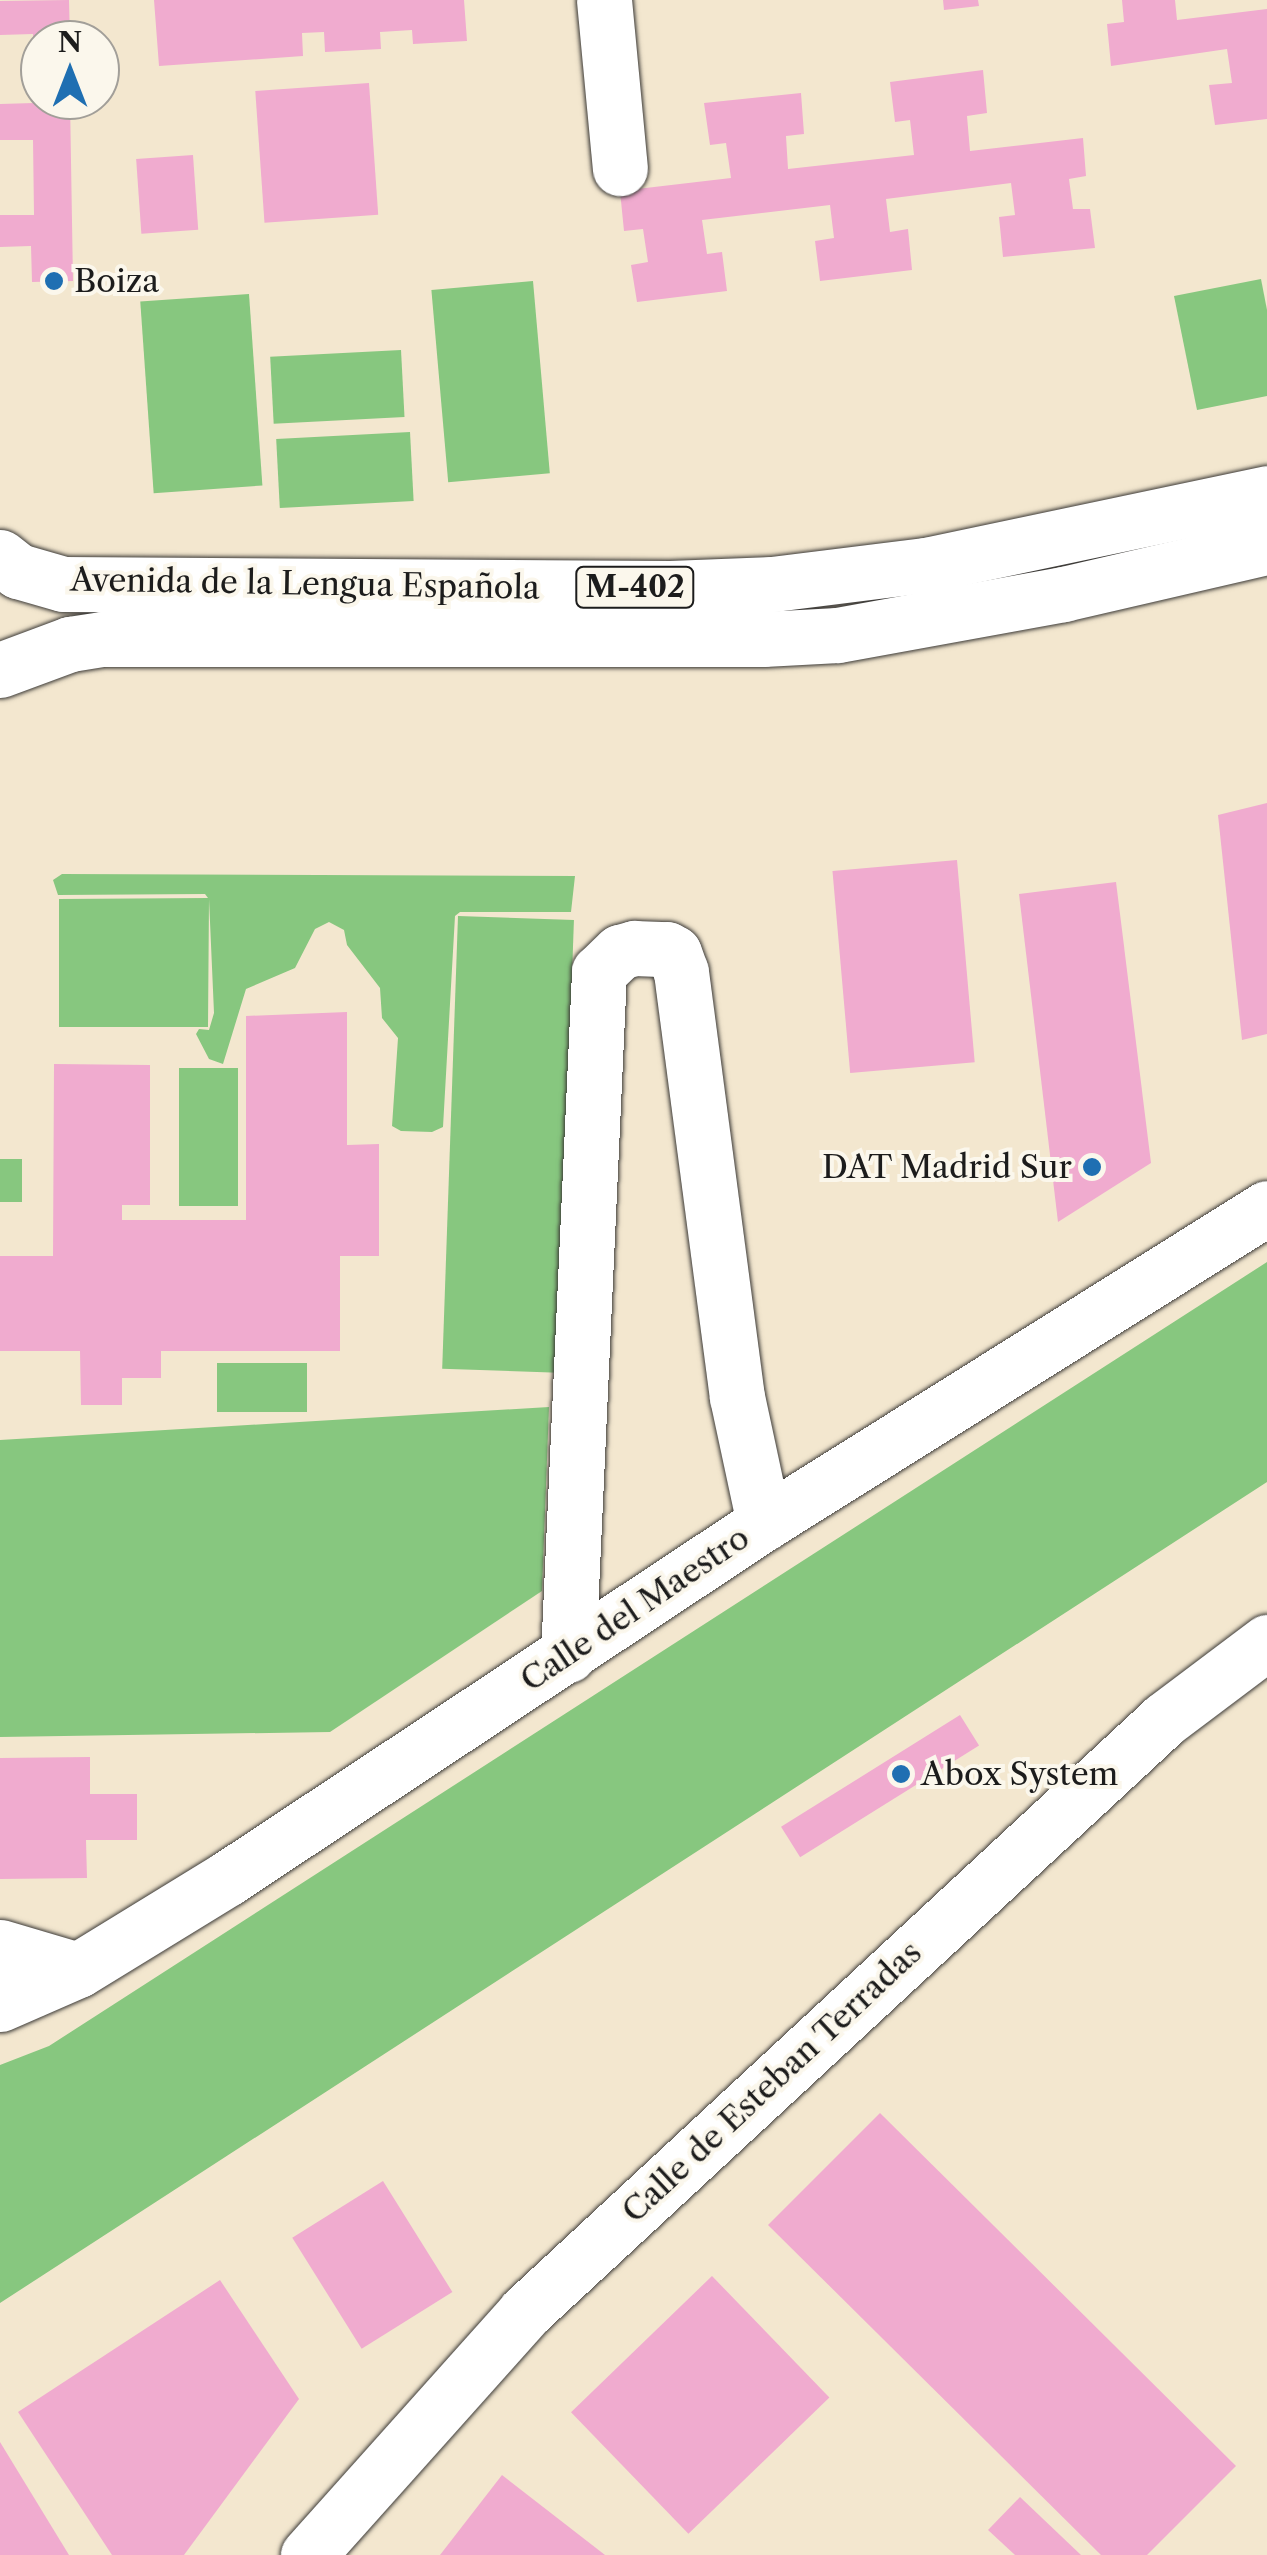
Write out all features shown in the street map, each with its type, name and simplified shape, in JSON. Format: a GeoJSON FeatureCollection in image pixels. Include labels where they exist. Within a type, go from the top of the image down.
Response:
{"type":"FeatureCollection","features":[{"type":"Feature","properties":{"kind":"main road"},"geometry":{"type":"LineString","coordinates":[[604,0],[620,168]]}},
{"type":"Feature","properties":{"kind":"main road","name":"Avenida de la Lengua Española"},"geometry":{"type":"LineString","coordinates":[[0,557],[18,571],[63,584],[670,588],[772,584],[926,565],[1267,493]]}},
{"type":"Feature","properties":{"kind":"main road","name":"Avenida de la Lengua Española"},"geometry":{"type":"LineString","coordinates":[[0,670],[70,644],[103,639],[686,640],[838,635],[1063,594],[1267,547]]}},
{"type":"Feature","properties":{"kind":"main road"},"geometry":{"type":"LineString","coordinates":[[568,1654],[599,972],[620,952],[634,948],[667,949],[674,953],[682,972],[737,1396],[764,1523]]}},
{"type":"Feature","properties":{"kind":"main road","name":"Calle del Maestro"},"geometry":{"type":"LineString","coordinates":[[0,2004],[78,1970],[228,1878],[764,1523],[1267,1208]]}},
{"type":"Feature","properties":{"kind":"main road","name":"Calle de Esteban Terradas"},"geometry":{"type":"LineString","coordinates":[[308,2555],[524,2312],[1165,1719],[1267,1642]]}},
{"type":"Feature","properties":{"kind":"main road"},"geometry":{"type":"LineString","coordinates":[[0,1947],[78,1970]]}},
{"type":"Feature","properties":{"kind":"green space"},"geometry":{"type":"Polygon","coordinates":[[[1261,279],[1267,310],[1267,396],[1197,410],[1174,296],[1261,279]]]}},
{"type":"Feature","properties":{"kind":"green space"},"geometry":{"type":"Polygon","coordinates":[[[533,281],[550,473],[448,482],[431,290],[533,281]]]}},
{"type":"Feature","properties":{"kind":"green space"},"geometry":{"type":"Polygon","coordinates":[[[249,294],[262,486],[154,493],[140,302],[249,294]]]}},
{"type":"Feature","properties":{"kind":"green space"},"geometry":{"type":"Polygon","coordinates":[[[401,350],[405,417],[274,424],[270,357],[401,350]]]}},
{"type":"Feature","properties":{"kind":"green space"},"geometry":{"type":"Polygon","coordinates":[[[410,432],[414,501],[280,508],[276,439],[410,432]]]}},
{"type":"Feature","properties":{"kind":"green space"},"geometry":{"type":"Polygon","coordinates":[[[62,874],[575,876],[571,912],[460,912],[455,916],[443,1127],[432,1132],[401,1131],[392,1126],[398,1038],[382,1018],[380,988],[347,945],[344,930],[329,922],[315,929],[295,968],[246,989],[223,1064],[209,1059],[196,1034],[199,1029],[209,1030],[214,1013],[209,899],[208,1027],[59,1027],[59,899],[208,898],[205,894],[58,895],[53,880],[62,874]]]}},
{"type":"Feature","properties":{"kind":"green space"},"geometry":{"type":"Polygon","coordinates":[[[458,916],[574,920],[558,1373],[442,1369],[458,916]]]}},
{"type":"Feature","properties":{"kind":"green space"},"geometry":{"type":"Polygon","coordinates":[[[179,1068],[238,1068],[238,1206],[179,1206],[179,1068]]]}},
{"type":"Feature","properties":{"kind":"green space"},"geometry":{"type":"Polygon","coordinates":[[[0,1159],[22,1159],[22,1202],[0,1202],[0,1159]]]}},
{"type":"Feature","properties":{"kind":"green space"},"geometry":{"type":"Polygon","coordinates":[[[1267,1262],[1267,1482],[0,2303],[0,2065],[49,2046],[1267,1262]]]}},
{"type":"Feature","properties":{"kind":"green space"},"geometry":{"type":"Polygon","coordinates":[[[217,1363],[307,1363],[307,1412],[217,1412],[217,1363]]]}},
{"type":"Feature","properties":{"kind":"green space"},"geometry":{"type":"Polygon","coordinates":[[[549,1407],[542,1591],[330,1732],[0,1737],[0,1440],[549,1407]]]}},
{"type":"Feature","properties":{"kind":"building"},"geometry":{"type":"Polygon","coordinates":[[[69,0],[70,20],[20,20],[20,34],[0,35],[0,1],[69,0]]]}},
{"type":"Feature","properties":{"kind":"building"},"geometry":{"type":"Polygon","coordinates":[[[154,0],[464,0],[467,41],[413,44],[412,30],[380,32],[381,49],[325,52],[324,32],[302,33],[303,56],[159,66],[154,0]]]}},
{"type":"Feature","properties":{"kind":"building"},"geometry":{"type":"Polygon","coordinates":[[[943,0],[978,0],[979,6],[944,10],[943,0]]]}},
{"type":"Feature","properties":{"kind":"building"},"geometry":{"type":"Polygon","coordinates":[[[1122,0],[1175,0],[1177,20],[1267,9],[1267,119],[1215,125],[1209,85],[1232,83],[1227,49],[1111,66],[1107,24],[1124,22],[1122,0]]]}},
{"type":"Feature","properties":{"kind":"building"},"geometry":{"type":"Polygon","coordinates":[[[983,70],[987,113],[967,116],[970,151],[1083,138],[1086,176],[1069,179],[1073,209],[1090,209],[1095,248],[1003,257],[999,217],[1015,215],[1011,183],[886,199],[890,232],[908,229],[912,270],[820,281],[815,241],[834,238],[830,205],[702,220],[707,254],[722,252],[727,291],[637,302],[631,265],[648,262],[643,229],[624,231],[620,191],[731,178],[726,143],[710,145],[704,103],[801,93],[804,134],[786,136],[788,169],[914,155],[910,120],[895,122],[890,82],[983,70]]]}},
{"type":"Feature","properties":{"kind":"building"},"geometry":{"type":"Polygon","coordinates":[[[369,83],[378,215],[264,223],[255,91],[369,83]]]}},
{"type":"Feature","properties":{"kind":"building"},"geometry":{"type":"Polygon","coordinates":[[[20,103],[20,120],[70,120],[73,281],[32,282],[31,246],[0,247],[0,215],[34,215],[33,140],[0,140],[0,104],[20,103]]]}},
{"type":"Feature","properties":{"kind":"building"},"geometry":{"type":"Polygon","coordinates":[[[193,155],[198,230],[141,234],[136,159],[193,155]]]}},
{"type":"Feature","properties":{"kind":"building"},"geometry":{"type":"Polygon","coordinates":[[[1267,803],[1267,1034],[1242,1040],[1218,815],[1267,803]]]}},
{"type":"Feature","properties":{"kind":"building"},"geometry":{"type":"Polygon","coordinates":[[[957,860],[975,1062],[850,1073],[832,871],[957,860]]]}},
{"type":"Feature","properties":{"kind":"building"},"geometry":{"type":"Polygon","coordinates":[[[1116,882],[1151,1163],[1058,1222],[1019,894],[1116,882]]]}},
{"type":"Feature","properties":{"kind":"building"},"geometry":{"type":"Polygon","coordinates":[[[347,1012],[347,1145],[379,1144],[379,1256],[340,1256],[340,1351],[161,1351],[161,1378],[122,1378],[122,1405],[81,1405],[80,1351],[0,1351],[0,1256],[53,1256],[54,1064],[150,1065],[150,1205],[122,1205],[122,1220],[246,1220],[246,1016],[347,1012]]]}},
{"type":"Feature","properties":{"kind":"building","name":"Abox System"},"geometry":{"type":"Polygon","coordinates":[[[960,1715],[979,1746],[800,1857],[781,1827],[960,1715]]]}},
{"type":"Feature","properties":{"kind":"building"},"geometry":{"type":"Polygon","coordinates":[[[90,1757],[90,1794],[137,1794],[137,1840],[86,1840],[87,1878],[0,1879],[0,1758],[90,1757]]]}},
{"type":"Feature","properties":{"kind":"building"},"geometry":{"type":"Polygon","coordinates":[[[880,2113],[1236,2466],[1147,2555],[1101,2555],[768,2225],[880,2113]]]}},
{"type":"Feature","properties":{"kind":"building"},"geometry":{"type":"Polygon","coordinates":[[[383,2181],[452,2292],[362,2349],[292,2238],[383,2181]]]}},
{"type":"Feature","properties":{"kind":"building"},"geometry":{"type":"Polygon","coordinates":[[[712,2276],[829,2398],[688,2534],[571,2412],[712,2276]]]}},
{"type":"Feature","properties":{"kind":"building"},"geometry":{"type":"Polygon","coordinates":[[[220,2280],[299,2399],[184,2555],[112,2555],[18,2412],[220,2280]]]}},
{"type":"Feature","properties":{"kind":"building"},"geometry":{"type":"Polygon","coordinates":[[[0,2442],[69,2555],[0,2555],[0,2442]]]}},
{"type":"Feature","properties":{"kind":"building"},"geometry":{"type":"Polygon","coordinates":[[[502,2475],[605,2555],[440,2555],[502,2475]]]}},
{"type":"Feature","properties":{"kind":"building"},"geometry":{"type":"Polygon","coordinates":[[[1020,2497],[1081,2555],[1015,2555],[988,2530],[1020,2497]]]}},
{"type":"Feature","properties":{"kind":"place","name":"Boiza"},"geometry":{"type":"Point","coordinates":[54,281]}},
{"type":"Feature","properties":{"kind":"place","name":"DAT Madrid Sur"},"geometry":{"type":"Point","coordinates":[1092,1167]}},
{"type":"Feature","properties":{"kind":"place","name":"Abox System"},"geometry":{"type":"Point","coordinates":[901,1774]}}]}
